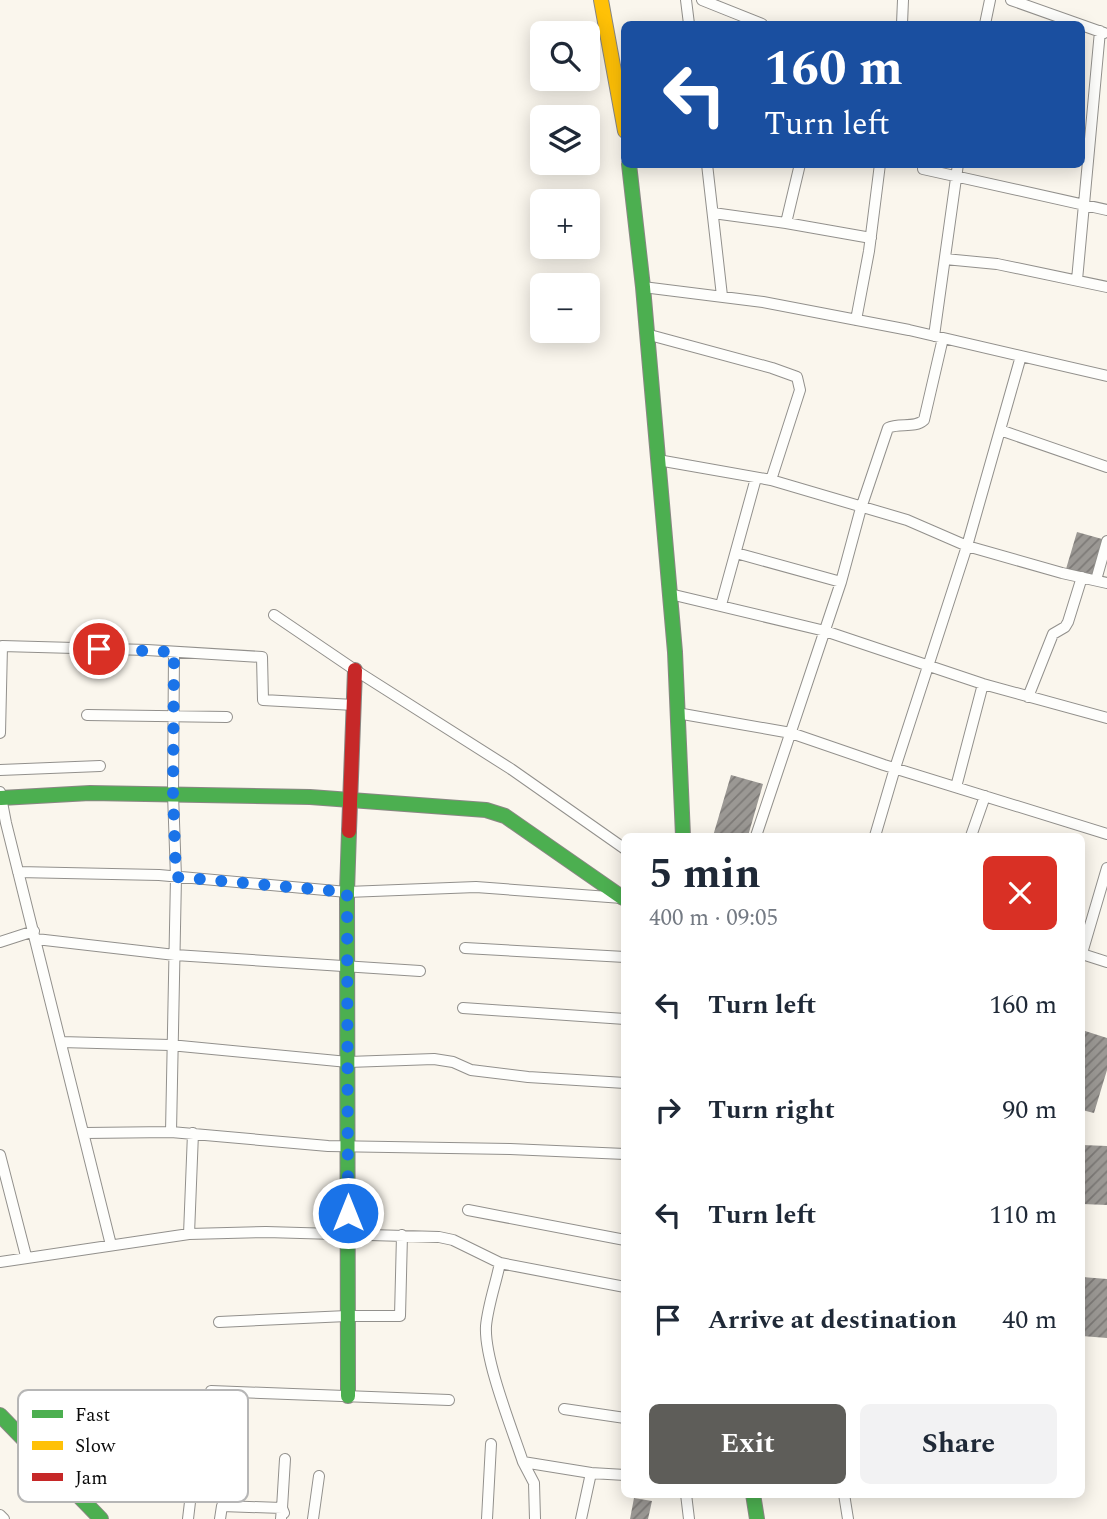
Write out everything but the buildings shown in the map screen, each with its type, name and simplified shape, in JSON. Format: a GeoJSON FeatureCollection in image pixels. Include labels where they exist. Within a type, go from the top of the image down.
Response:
{"type":"FeatureCollection","features":[{"type":"Feature","properties":{"kind":"street"},"geometry":{"type":"LineString","coordinates":[[601,0],[621,109]]}},
{"type":"Feature","properties":{"kind":"street"},"geometry":{"type":"LineString","coordinates":[[686,0],[689,21]]}},
{"type":"Feature","properties":{"kind":"street"},"geometry":{"type":"LineString","coordinates":[[702,0],[754,21]]}},
{"type":"Feature","properties":{"kind":"street"},"geometry":{"type":"LineString","coordinates":[[902,21],[903,0]]}},
{"type":"Feature","properties":{"kind":"street"},"geometry":{"type":"LineString","coordinates":[[986,21],[990,0]]}},
{"type":"Feature","properties":{"kind":"street"},"geometry":{"type":"LineString","coordinates":[[1012,0],[1072,21]]}},
{"type":"Feature","properties":{"kind":"street"},"geometry":{"type":"LineString","coordinates":[[1077,280],[1085,204],[1087,121],[1104,32],[1085,25]]}},
{"type":"Feature","properties":{"kind":"street"},"geometry":{"type":"LineString","coordinates":[[629,168],[643,286],[670,594],[683,833]]}},
{"type":"Feature","properties":{"kind":"street"},"geometry":{"type":"LineString","coordinates":[[707,168],[722,296]]}},
{"type":"Feature","properties":{"kind":"street"},"geometry":{"type":"LineString","coordinates":[[786,223],[799,168]]}},
{"type":"Feature","properties":{"kind":"street"},"geometry":{"type":"LineString","coordinates":[[856,320],[871,238],[880,168]]}},
{"type":"Feature","properties":{"kind":"street"},"geometry":{"type":"LineString","coordinates":[[923,169],[957,170],[1107,210]]}},
{"type":"Feature","properties":{"kind":"street"},"geometry":{"type":"LineString","coordinates":[[757,833],[841,582],[861,508],[888,428],[919,424],[924,420],[938,337],[957,170]]}},
{"type":"Feature","properties":{"kind":"street"},"geometry":{"type":"LineString","coordinates":[[713,213],[871,238]]}},
{"type":"Feature","properties":{"kind":"street"},"geometry":{"type":"LineString","coordinates":[[945,259],[997,264],[1107,287]]}},
{"type":"Feature","properties":{"kind":"street"},"geometry":{"type":"LineString","coordinates":[[643,286],[763,302],[856,320],[1107,376]]}},
{"type":"Feature","properties":{"kind":"street"},"geometry":{"type":"LineString","coordinates":[[646,334],[797,377],[800,390],[771,480]]}},
{"type":"Feature","properties":{"kind":"street"},"geometry":{"type":"LineString","coordinates":[[876,833],[967,546],[1021,356]]}},
{"type":"Feature","properties":{"kind":"street"},"geometry":{"type":"LineString","coordinates":[[1000,430],[1107,467]]}},
{"type":"Feature","properties":{"kind":"street"},"geometry":{"type":"LineString","coordinates":[[659,460],[771,480],[907,520],[967,546],[1102,581],[1107,541]]}},
{"type":"Feature","properties":{"kind":"street"},"geometry":{"type":"LineString","coordinates":[[721,606],[756,478]]}},
{"type":"Feature","properties":{"kind":"street"},"geometry":{"type":"LineString","coordinates":[[736,553],[841,582]]}},
{"type":"Feature","properties":{"kind":"street"},"geometry":{"type":"LineString","coordinates":[[1028,696],[1053,634],[1068,622],[1082,577]]}},
{"type":"Feature","properties":{"kind":"street"},"geometry":{"type":"LineString","coordinates":[[670,594],[825,631],[983,684],[1107,718]]}},
{"type":"Feature","properties":{"kind":"street"},"geometry":{"type":"LineString","coordinates":[[274,615],[511,769],[621,846]]}},
{"type":"Feature","properties":{"kind":"street"},"geometry":{"type":"LineString","coordinates":[[0,733],[1,646],[262,657],[263,700],[354,705]]}},
{"type":"Feature","properties":{"kind":"street"},"geometry":{"type":"LineString","coordinates":[[171,1132],[176,877],[173,794],[174,652]]}},
{"type":"Feature","properties":{"kind":"street"},"geometry":{"type":"LineString","coordinates":[[348,1396],[347,892],[355,670]]}},
{"type":"Feature","properties":{"kind":"street"},"geometry":{"type":"LineString","coordinates":[[956,787],[983,684]]}},
{"type":"Feature","properties":{"kind":"street"},"geometry":{"type":"LineString","coordinates":[[677,713],[791,733],[1107,834]]}},
{"type":"Feature","properties":{"kind":"street"},"geometry":{"type":"LineString","coordinates":[[86,715],[227,717]]}},
{"type":"Feature","properties":{"kind":"street"},"geometry":{"type":"LineString","coordinates":[[0,770],[100,766]]}},
{"type":"Feature","properties":{"kind":"street"},"geometry":{"type":"LineString","coordinates":[[111,1245],[1,795],[173,794],[350,799],[467,807],[505,816],[621,896]]}},
{"type":"Feature","properties":{"kind":"street"},"geometry":{"type":"LineString","coordinates":[[972,833],[985,796]]}},
{"type":"Feature","properties":{"kind":"street"},"geometry":{"type":"LineString","coordinates":[[1085,943],[1107,868]]}},
{"type":"Feature","properties":{"kind":"street"},"geometry":{"type":"LineString","coordinates":[[19,872],[176,877],[347,892],[477,887],[621,898]]}},
{"type":"Feature","properties":{"kind":"street"},"geometry":{"type":"LineString","coordinates":[[0,942],[35,935],[175,955],[419,971]]}},
{"type":"Feature","properties":{"kind":"street"},"geometry":{"type":"LineString","coordinates":[[465,948],[621,957]]}},
{"type":"Feature","properties":{"kind":"street"},"geometry":{"type":"LineString","coordinates":[[1085,954],[1107,962]]}},
{"type":"Feature","properties":{"kind":"street"},"geometry":{"type":"LineString","coordinates":[[463,1008],[621,1019]]}},
{"type":"Feature","properties":{"kind":"street"},"geometry":{"type":"LineString","coordinates":[[61,1042],[173,1045],[348,1062],[435,1059],[453,1062],[471,1070],[527,1077],[621,1083]]}},
{"type":"Feature","properties":{"kind":"street"},"geometry":{"type":"LineString","coordinates":[[85,1133],[171,1132],[348,1146],[621,1154]]}},
{"type":"Feature","properties":{"kind":"street"},"geometry":{"type":"LineString","coordinates":[[189,1234],[193,1133]]}},
{"type":"Feature","properties":{"kind":"street"},"geometry":{"type":"LineString","coordinates":[[0,1154],[26,1256]]}},
{"type":"Feature","properties":{"kind":"street"},"geometry":{"type":"LineString","coordinates":[[468,1210],[621,1239]]}},
{"type":"Feature","properties":{"kind":"street"},"geometry":{"type":"LineString","coordinates":[[0,1262],[26,1256],[189,1234],[266,1231],[347,1236],[402,1235],[453,1240],[500,1263],[621,1286]]}},
{"type":"Feature","properties":{"kind":"street"},"geometry":{"type":"LineString","coordinates":[[219,1322],[400,1316],[402,1235]]}},
{"type":"Feature","properties":{"kind":"street"},"geometry":{"type":"LineString","coordinates":[[500,1263],[486,1327],[487,1342],[496,1381],[523,1462],[534,1483],[535,1519]]}},
{"type":"Feature","properties":{"kind":"street"},"geometry":{"type":"LineString","coordinates":[[248,1392],[449,1400]]}},
{"type":"Feature","properties":{"kind":"street"},"geometry":{"type":"LineString","coordinates":[[564,1409],[621,1417]]}},
{"type":"Feature","properties":{"kind":"street"},"geometry":{"type":"LineString","coordinates":[[0,1415],[18,1434]]}},
{"type":"Feature","properties":{"kind":"street"},"geometry":{"type":"LineString","coordinates":[[487,1519],[491,1444]]}},
{"type":"Feature","properties":{"kind":"street"},"geometry":{"type":"LineString","coordinates":[[220,1519],[222,1506],[283,1515],[285,1459]]}},
{"type":"Feature","properties":{"kind":"street"},"geometry":{"type":"LineString","coordinates":[[523,1462],[591,1473],[621,1475]]}},
{"type":"Feature","properties":{"kind":"street"},"geometry":{"type":"LineString","coordinates":[[581,1519],[591,1473]]}},
{"type":"Feature","properties":{"kind":"street"},"geometry":{"type":"LineString","coordinates":[[313,1519],[318,1476]]}},
{"type":"Feature","properties":{"kind":"street"},"geometry":{"type":"LineString","coordinates":[[686,1498],[689,1519]]}},
{"type":"Feature","properties":{"kind":"street"},"geometry":{"type":"LineString","coordinates":[[754,1498],[757,1519]]}},
{"type":"Feature","properties":{"kind":"street"},"geometry":{"type":"LineString","coordinates":[[845,1498],[848,1519]]}},
{"type":"Feature","properties":{"kind":"street"},"geometry":{"type":"LineString","coordinates":[[84,1502],[101,1519]]}},
{"type":"Feature","properties":{"kind":"street"},"geometry":{"type":"LineString","coordinates":[[0,1515],[4,1519]]}},
{"type":"Feature","properties":{"kind":"traffic: fast"},"geometry":{"type":"LineString","coordinates":[[629,168],[643,287],[675,652],[683,833]]}},
{"type":"Feature","properties":{"kind":"traffic: fast"},"geometry":{"type":"LineString","coordinates":[[1,798],[90,793],[310,797],[486,810],[505,816],[621,897]]}},
{"type":"Feature","properties":{"kind":"traffic: fast"},"geometry":{"type":"LineString","coordinates":[[348,1396],[349,831]]}},
{"type":"Feature","properties":{"kind":"traffic: fast"},"geometry":{"type":"LineString","coordinates":[[0,1415],[18,1434]]}},
{"type":"Feature","properties":{"kind":"traffic: fast"},"geometry":{"type":"LineString","coordinates":[[754,1498],[757,1519]]}},
{"type":"Feature","properties":{"kind":"traffic: fast"},"geometry":{"type":"LineString","coordinates":[[84,1502],[101,1519]]}},
{"type":"Feature","properties":{"kind":"traffic: slow"},"geometry":{"type":"LineString","coordinates":[[601,0],[621,109]]}},
{"type":"Feature","properties":{"kind":"traffic: jam"},"geometry":{"type":"LineString","coordinates":[[349,831],[355,670]]}},
{"type":"Feature","properties":{"kind":"route"},"geometry":{"type":"LineString","coordinates":[[99,649],[174,652],[173,794],[176,877],[347,892],[348,1213]]}}]}
